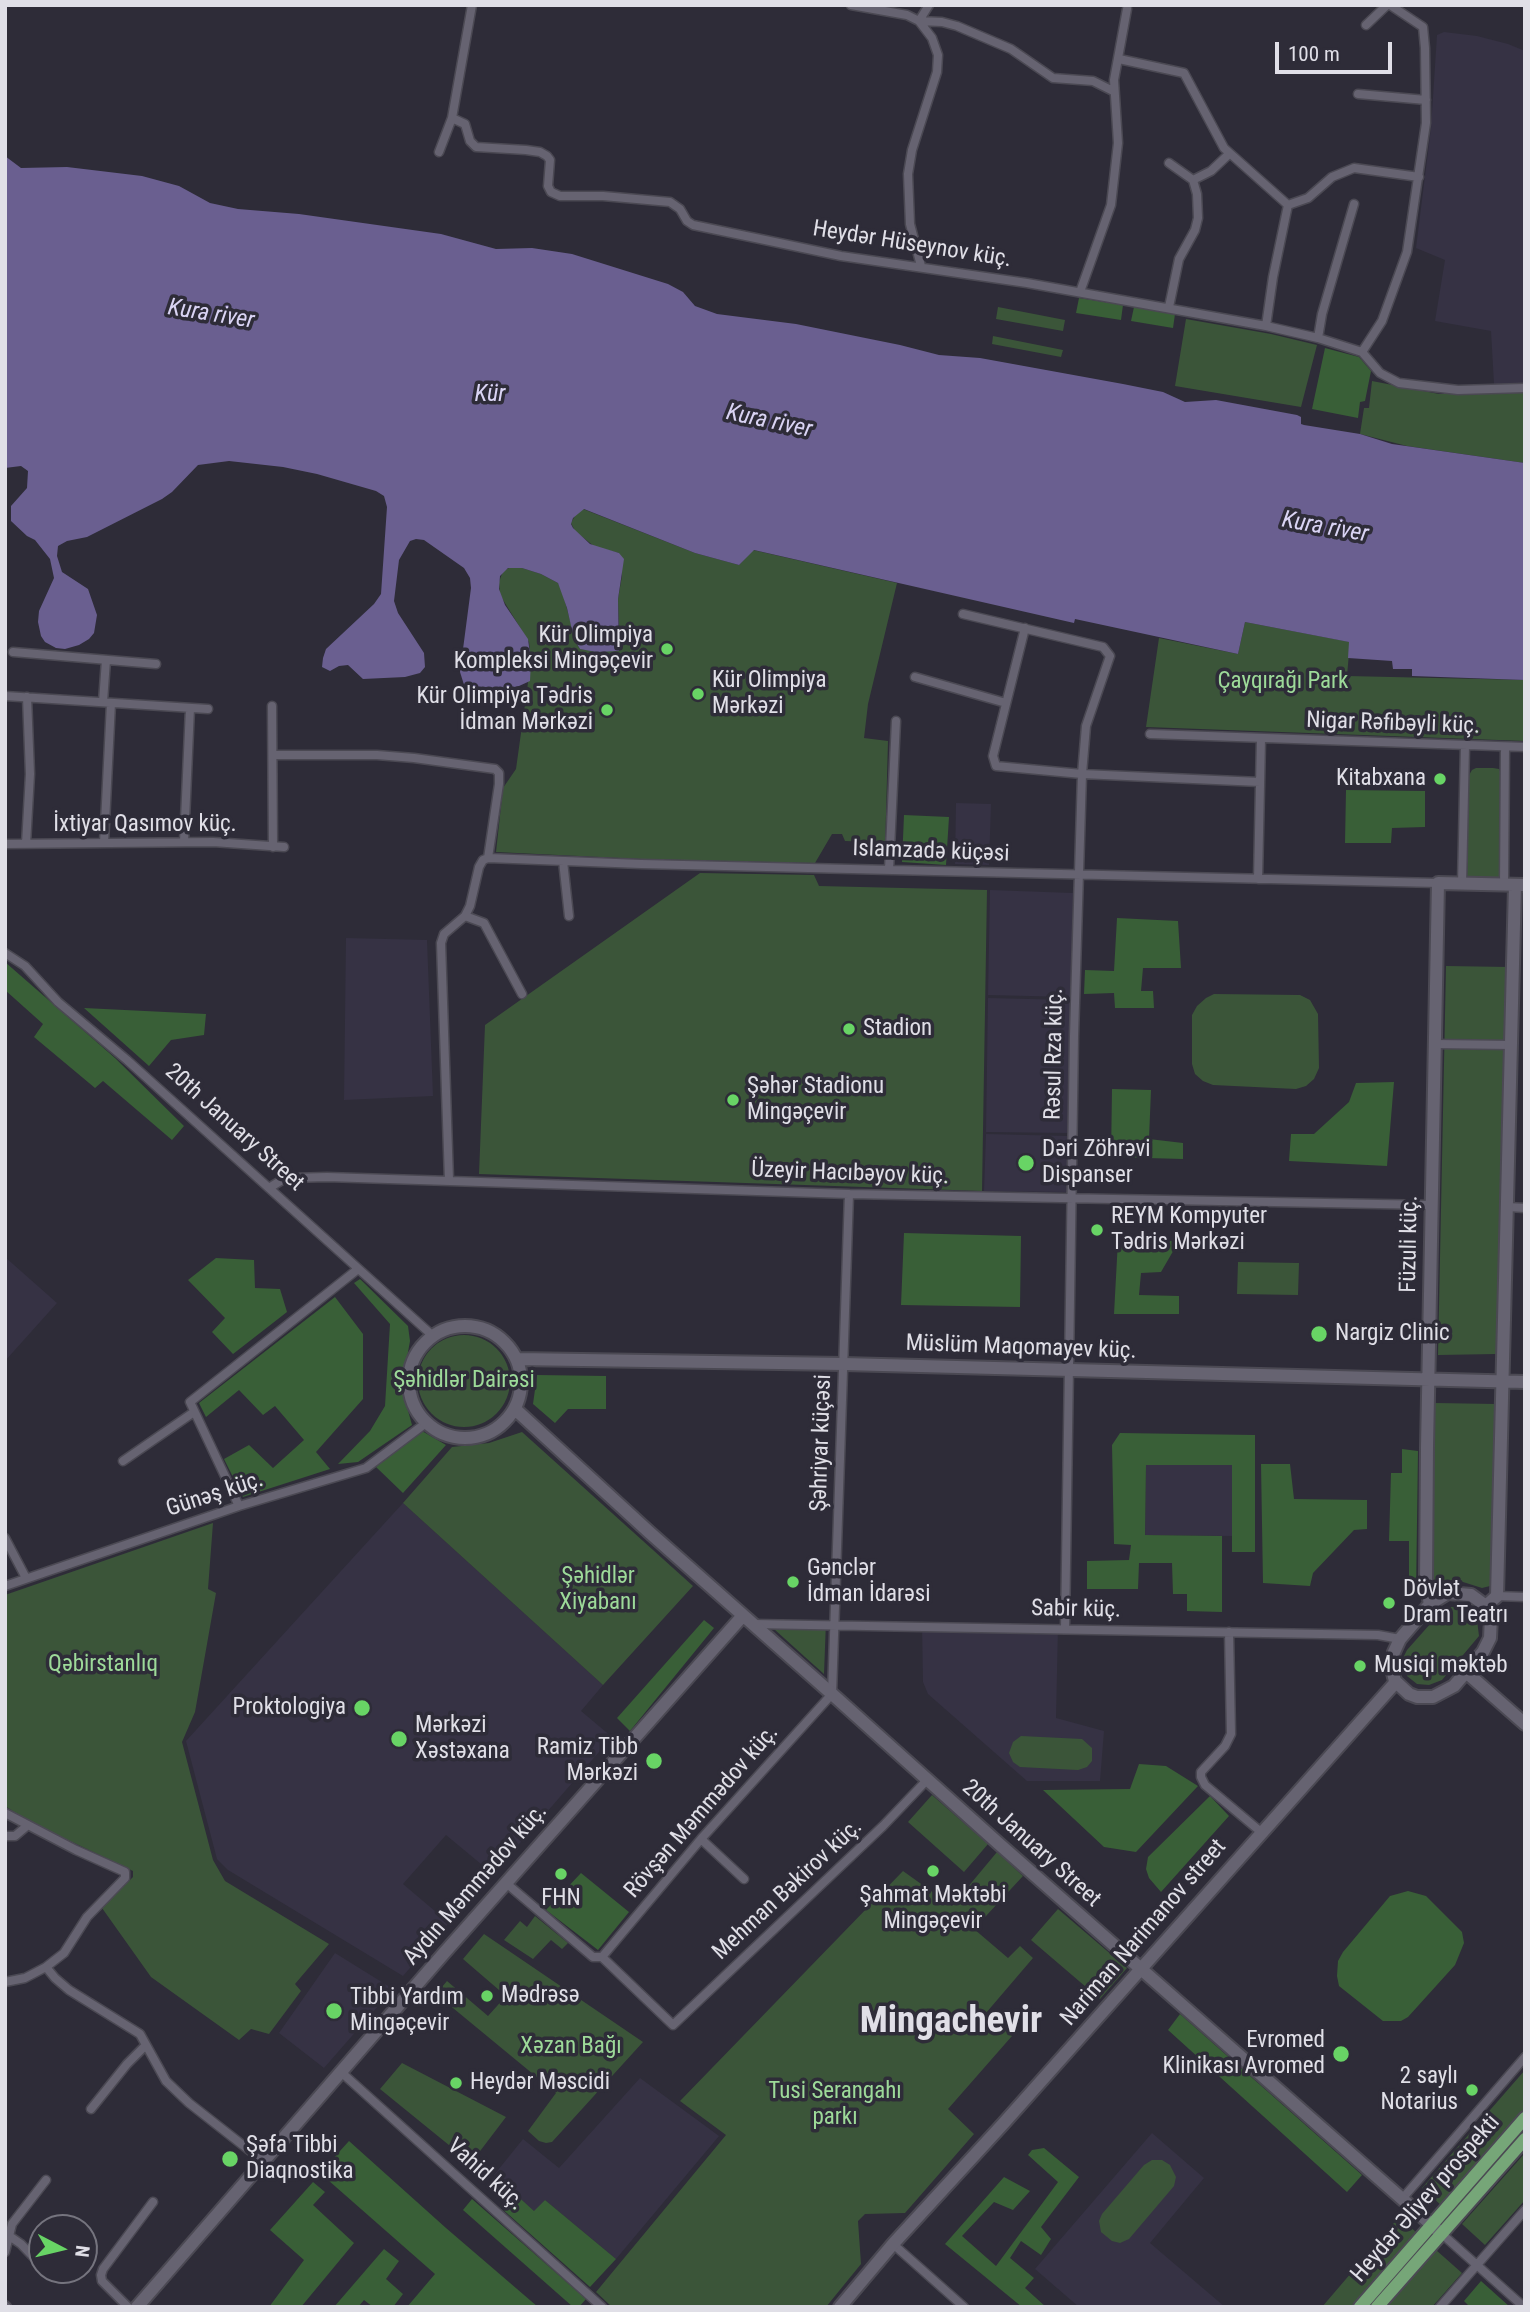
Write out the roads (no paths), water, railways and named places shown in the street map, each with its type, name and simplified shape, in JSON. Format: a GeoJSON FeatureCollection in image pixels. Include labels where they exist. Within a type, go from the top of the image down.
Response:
{"type":"FeatureCollection","features":[{"type":"Feature","properties":{"kind":"main road","name":"Heydər Əliyev prospekti"},"geometry":{"type":"LineString","coordinates":[[1377,2307],[1525,2118]]}},
{"type":"Feature","properties":{"kind":"main road","name":"Heydər Əliyev prospekti"},"geometry":{"type":"LineString","coordinates":[[1360,2307],[1525,2138]]}},
{"type":"Feature","properties":{"kind":"street"},"geometry":{"type":"LineString","coordinates":[[439,152],[452,118],[472,5]]}},
{"type":"Feature","properties":{"kind":"street"},"geometry":{"type":"LineString","coordinates":[[851,5],[907,15],[919,21],[957,26],[1011,49],[1052,78],[1093,81],[1114,91]]}},
{"type":"Feature","properties":{"kind":"street"},"geometry":{"type":"LineString","coordinates":[[919,21],[929,5]]}},
{"type":"Feature","properties":{"kind":"street"},"geometry":{"type":"LineString","coordinates":[[1362,352],[1382,321],[1408,252],[1419,177],[1426,100],[1423,27],[1388,5],[1366,25]]}},
{"type":"Feature","properties":{"kind":"street"},"geometry":{"type":"LineString","coordinates":[[1080,292],[1111,205],[1118,143],[1114,91],[1127,9]]}},
{"type":"Feature","properties":{"kind":"street"},"geometry":{"type":"LineString","coordinates":[[919,21],[932,38],[937,55],[937,72],[912,150],[908,174],[910,224],[921,266]]}},
{"type":"Feature","properties":{"kind":"street"},"geometry":{"type":"LineString","coordinates":[[1119,60],[1184,73],[1206,117],[1230,154],[1288,205]]}},
{"type":"Feature","properties":{"kind":"street"},"geometry":{"type":"LineString","coordinates":[[1358,94],[1426,100]]}},
{"type":"Feature","properties":{"kind":"street","name":"Heydər Hüseynov küç."},"geometry":{"type":"LineString","coordinates":[[452,118],[465,124],[470,141],[475,147],[526,150],[547,156],[550,160],[548,186],[551,192],[560,196],[603,196],[670,202],[680,209],[687,221],[693,225],[841,256],[1080,292],[1266,326],[1362,352],[1386,378],[1399,383],[1458,390],[1525,388]]}},
{"type":"Feature","properties":{"kind":"street"},"geometry":{"type":"LineString","coordinates":[[1193,180],[1211,171],[1230,154]]}},
{"type":"Feature","properties":{"kind":"street"},"geometry":{"type":"LineString","coordinates":[[1169,163],[1193,180],[1197,194],[1198,218],[1195,230],[1178,259],[1169,307]]}},
{"type":"Feature","properties":{"kind":"street"},"geometry":{"type":"LineString","coordinates":[[1288,205],[1308,198],[1332,177],[1354,168],[1419,177]]}},
{"type":"Feature","properties":{"kind":"street"},"geometry":{"type":"LineString","coordinates":[[1318,338],[1322,314],[1354,204]]}},
{"type":"Feature","properties":{"kind":"street"},"geometry":{"type":"LineString","coordinates":[[1266,326],[1272,277],[1288,205]]}},
{"type":"Feature","properties":{"kind":"street"},"geometry":{"type":"LineString","coordinates":[[963,614],[1025,628],[993,756],[996,766],[1082,774],[1260,782]]}},
{"type":"Feature","properties":{"kind":"street","name":"Rəsul Rza küç."},"geometry":{"type":"LineString","coordinates":[[1025,628],[1103,648],[1109,652],[1109,663],[1086,726],[1082,774],[1071,1198],[1065,1629]]}},
{"type":"Feature","properties":{"kind":"street"},"geometry":{"type":"LineString","coordinates":[[13,652],[156,664]]}},
{"type":"Feature","properties":{"kind":"street"},"geometry":{"type":"LineString","coordinates":[[104,843],[106,660]]}},
{"type":"Feature","properties":{"kind":"street"},"geometry":{"type":"LineString","coordinates":[[915,677],[1006,703]]}},
{"type":"Feature","properties":{"kind":"street"},"geometry":{"type":"LineString","coordinates":[[5,696],[208,709]]}},
{"type":"Feature","properties":{"kind":"street"},"geometry":{"type":"LineString","coordinates":[[26,844],[30,774],[27,697]]}},
{"type":"Feature","properties":{"kind":"street"},"geometry":{"type":"LineString","coordinates":[[272,706],[273,847]]}},
{"type":"Feature","properties":{"kind":"street"},"geometry":{"type":"LineString","coordinates":[[184,842],[190,708]]}},
{"type":"Feature","properties":{"kind":"street"},"geometry":{"type":"LineString","coordinates":[[889,870],[896,721]]}},
{"type":"Feature","properties":{"kind":"street","name":"Nigar Rəfibəyli küç."},"geometry":{"type":"LineString","coordinates":[[1150,734],[1525,747]]}},
{"type":"Feature","properties":{"kind":"street"},"geometry":{"type":"LineString","coordinates":[[1258,879],[1261,739]]}},
{"type":"Feature","properties":{"kind":"street"},"geometry":{"type":"LineString","coordinates":[[1462,884],[1465,746]]}},
{"type":"Feature","properties":{"kind":"street"},"geometry":{"type":"LineString","coordinates":[[1497,1596],[1515,885],[1505,747]]}},
{"type":"Feature","properties":{"kind":"street"},"geometry":{"type":"LineString","coordinates":[[273,755],[377,755],[495,769],[499,774],[488,858],[483,860],[479,867],[465,916],[444,934],[442,943],[449,1180]]}},
{"type":"Feature","properties":{"kind":"street","name":"İxtiyar Qasımov küç."},"geometry":{"type":"LineString","coordinates":[[5,844],[228,842],[284,847]]}},
{"type":"Feature","properties":{"kind":"street","name":"Islamzadə küçəsi"},"geometry":{"type":"LineString","coordinates":[[488,858],[1438,883]]}},
{"type":"Feature","properties":{"kind":"street"},"geometry":{"type":"LineString","coordinates":[[563,861],[569,916]]}},
{"type":"Feature","properties":{"kind":"street"},"geometry":{"type":"LineString","coordinates":[[1438,883],[1515,885]]}},
{"type":"Feature","properties":{"kind":"street","name":"Füzuli küç."},"geometry":{"type":"LineString","coordinates":[[1430,1604],[1426,1584],[1438,883]]}},
{"type":"Feature","properties":{"kind":"street"},"geometry":{"type":"LineString","coordinates":[[465,916],[484,923],[522,994]]}},
{"type":"Feature","properties":{"kind":"street","name":"20th January Street"},"geometry":{"type":"LineString","coordinates":[[5,953],[24,966],[58,1002],[127,1060],[433,1336]]}},
{"type":"Feature","properties":{"kind":"street"},"geometry":{"type":"LineString","coordinates":[[1436,1044],[1512,1045]]}},
{"type":"Feature","properties":{"kind":"street","name":"Üzeyir Hacıbəyov küç."},"geometry":{"type":"LineString","coordinates":[[269,1188],[282,1180],[298,1177],[849,1194],[1432,1205]]}},
{"type":"Feature","properties":{"kind":"street","name":"Şəhriyar küçəsi"},"geometry":{"type":"LineString","coordinates":[[832,1694],[849,1194]]}},
{"type":"Feature","properties":{"kind":"street"},"geometry":{"type":"LineString","coordinates":[[1508,1208],[1525,1208]]}},
{"type":"Feature","properties":{"kind":"street"},"geometry":{"type":"LineString","coordinates":[[239,1506],[190,1402],[358,1269]]}},
{"type":"Feature","properties":{"kind":"street"},"geometry":{"type":"LineString","coordinates":[[475,1326],[504,1341],[517,1360],[521,1389],[509,1417],[495,1430],[478,1437],[460,1438],[442,1433],[426,1423],[415,1408],[409,1383],[410,1372],[418,1352],[433,1336],[453,1327],[475,1326]]}},
{"type":"Feature","properties":{"kind":"street","name":"Müslüm Maqomayev küç."},"geometry":{"type":"LineString","coordinates":[[517,1360],[844,1364],[1525,1382]]}},
{"type":"Feature","properties":{"kind":"street","name":"20th January Street"},"geometry":{"type":"LineString","coordinates":[[514,1409],[745,1622],[832,1694],[1524,2307]]}},
{"type":"Feature","properties":{"kind":"street"},"geometry":{"type":"LineString","coordinates":[[123,1461],[194,1412]]}},
{"type":"Feature","properties":{"kind":"street","name":"Günəş küç."},"geometry":{"type":"LineString","coordinates":[[5,1586],[239,1506],[366,1468],[426,1423]]}},
{"type":"Feature","properties":{"kind":"street"},"geometry":{"type":"LineString","coordinates":[[5,1538],[26,1578]]}},
{"type":"Feature","properties":{"kind":"street"},"geometry":{"type":"LineString","coordinates":[[1454,1592],[1471,1595],[1486,1606],[1491,1617],[1490,1638],[1483,1652],[1446,1691],[1425,1698],[1409,1694],[1396,1682],[1391,1665],[1394,1652],[1400,1639],[1430,1604],[1441,1596],[1454,1592]]}},
{"type":"Feature","properties":{"kind":"street"},"geometry":{"type":"LineString","coordinates":[[1486,1606],[1497,1596],[1525,1597]]}},
{"type":"Feature","properties":{"kind":"street","name":"Sabir küç."},"geometry":{"type":"LineString","coordinates":[[745,1622],[1378,1635],[1400,1639]]}},
{"type":"Feature","properties":{"kind":"street","name":"Aydın Məmmədov küç."},"geometry":{"type":"LineString","coordinates":[[137,2307],[506,1883],[745,1622]]}},
{"type":"Feature","properties":{"kind":"street"},"geometry":{"type":"LineString","coordinates":[[1229,1632],[1231,1734],[1225,1746],[1201,1772],[1201,1777],[1205,1784],[1261,1832]]}},
{"type":"Feature","properties":{"kind":"street"},"geometry":{"type":"LineString","coordinates":[[1466,1672],[1525,1724]]}},
{"type":"Feature","properties":{"kind":"street","name":"Nariman Narimanov street"},"geometry":{"type":"LineString","coordinates":[[840,2307],[893,2244],[1396,1682]]}},
{"type":"Feature","properties":{"kind":"street","name":"Rövşən Məmmədov küç."},"geometry":{"type":"LineString","coordinates":[[602,1957],[701,1839],[832,1694]]}},
{"type":"Feature","properties":{"kind":"street","name":"Mehman Bəkirov küç."},"geometry":{"type":"LineString","coordinates":[[602,1957],[673,2025],[883,1826],[927,1780]]}},
{"type":"Feature","properties":{"kind":"street"},"geometry":{"type":"LineString","coordinates":[[5,1812],[76,1850],[123,1870],[126,1874],[87,1917],[64,1953],[25,1978],[5,1982]]}},
{"type":"Feature","properties":{"kind":"street"},"geometry":{"type":"LineString","coordinates":[[5,1836],[15,1836],[28,1825]]}},
{"type":"Feature","properties":{"kind":"street"},"geometry":{"type":"LineString","coordinates":[[701,1839],[744,1879]]}},
{"type":"Feature","properties":{"kind":"street"},"geometry":{"type":"LineString","coordinates":[[506,1883],[593,1957],[602,1957]]}},
{"type":"Feature","properties":{"kind":"street"},"geometry":{"type":"LineString","coordinates":[[46,1967],[69,1990],[135,2031],[166,2081],[189,2103],[262,2161]]}},
{"type":"Feature","properties":{"kind":"street"},"geometry":{"type":"LineString","coordinates":[[91,2109],[146,2045]]}},
{"type":"Feature","properties":{"kind":"street"},"geometry":{"type":"LineString","coordinates":[[1402,2199],[1525,2057]]}},
{"type":"Feature","properties":{"kind":"street","name":"Vahid küç."},"geometry":{"type":"LineString","coordinates":[[341,2071],[602,2307]]}},
{"type":"Feature","properties":{"kind":"street"},"geometry":{"type":"LineString","coordinates":[[5,2252],[7,2235],[16,2218],[46,2179]]}},
{"type":"Feature","properties":{"kind":"street"},"geometry":{"type":"LineString","coordinates":[[128,2307],[102,2281],[101,2275],[153,2202]]}},
{"type":"Feature","properties":{"kind":"street"},"geometry":{"type":"LineString","coordinates":[[1440,2307],[1525,2210]]}},
{"type":"Feature","properties":{"kind":"street"},"geometry":{"type":"LineString","coordinates":[[7,2235],[28,2250]]}},
{"type":"Feature","properties":{"kind":"street"},"geometry":{"type":"LineString","coordinates":[[893,2244],[964,2307]]}},
{"type":"Feature","properties":{"kind":"water","name":"Kür"},"geometry":{"type":"Polygon","coordinates":[[[5,156],[21,168],[67,167],[142,176],[179,186],[210,203],[238,209],[299,214],[441,234],[496,249],[532,248],[572,254],[668,284],[683,292],[695,306],[717,314],[796,324],[939,355],[980,358],[1123,384],[1163,392],[1185,402],[1216,400],[1297,415],[1301,417],[1301,424],[1304,425],[1360,434],[1392,444],[1525,463],[1525,680],[1412,676],[1412,669],[1393,669],[1392,661],[1348,658],[1349,642],[1245,622],[1238,654],[1075,619],[1074,623],[754,550],[739,565],[695,553],[584,509],[573,518],[573,528],[590,544],[619,553],[624,559],[618,599],[619,651],[596,652],[580,649],[574,639],[558,583],[522,568],[508,568],[500,576],[499,589],[505,605],[528,639],[530,681],[494,691],[471,691],[465,688],[460,672],[470,578],[464,568],[424,540],[416,539],[410,541],[399,560],[394,601],[398,613],[424,653],[425,667],[420,673],[405,677],[363,679],[348,665],[330,671],[322,667],[323,658],[326,649],[374,604],[381,594],[387,507],[384,496],[376,491],[317,474],[229,461],[198,465],[162,499],[87,537],[67,541],[58,546],[57,556],[62,572],[88,589],[97,615],[94,633],[89,639],[65,649],[56,648],[45,642],[38,622],[39,611],[54,578],[50,559],[35,540],[11,521],[11,506],[27,488],[28,471],[21,466],[5,468],[5,156]]]}},
{"type":"Feature","properties":{"kind":"place","name":"Kür Olimpiya Kompleksi Mingəçevir"},"geometry":{"type":"Point","coordinates":[667,649]}},
{"type":"Feature","properties":{"kind":"place","name":"Kür Olimpiya Mərkəzi"},"geometry":{"type":"Point","coordinates":[698,694]}},
{"type":"Feature","properties":{"kind":"place","name":"Kür Olimpiya Tədris İdman Mərkəzi"},"geometry":{"type":"Point","coordinates":[607,710]}},
{"type":"Feature","properties":{"kind":"place","name":"Kitabxana"},"geometry":{"type":"Point","coordinates":[1440,779]}},
{"type":"Feature","properties":{"kind":"place","name":"Stadion"},"geometry":{"type":"Point","coordinates":[849,1029]}},
{"type":"Feature","properties":{"kind":"place","name":"Şəhər Stadionu Mingəçevir"},"geometry":{"type":"Point","coordinates":[733,1100]}},
{"type":"Feature","properties":{"kind":"place","name":"Dəri Zöhrəvi Dispanser"},"geometry":{"type":"Point","coordinates":[1026,1163]}},
{"type":"Feature","properties":{"kind":"place","name":"REYM Kompyuter Tədris Mərkəzi"},"geometry":{"type":"Point","coordinates":[1097,1230]}},
{"type":"Feature","properties":{"kind":"place","name":"Nargiz Clinic"},"geometry":{"type":"Point","coordinates":[1319,1334]}},
{"type":"Feature","properties":{"kind":"place","name":"Gənclər İdman İdarəsi"},"geometry":{"type":"Point","coordinates":[793,1582]}},
{"type":"Feature","properties":{"kind":"place","name":"Dövlət Dram Teatrı"},"geometry":{"type":"Point","coordinates":[1389,1603]}},
{"type":"Feature","properties":{"kind":"place","name":"Musiqi məktəb"},"geometry":{"type":"Point","coordinates":[1360,1666]}},
{"type":"Feature","properties":{"kind":"place","name":"Proktologiya"},"geometry":{"type":"Point","coordinates":[362,1708]}},
{"type":"Feature","properties":{"kind":"place","name":"Mərkəzi Xəstəxana"},"geometry":{"type":"Point","coordinates":[399,1739]}},
{"type":"Feature","properties":{"kind":"place","name":"Ramiz Tibb Mərkəzi"},"geometry":{"type":"Point","coordinates":[654,1761]}},
{"type":"Feature","properties":{"kind":"place","name":"Şahmat Məktəbi Mingəçevir"},"geometry":{"type":"Point","coordinates":[933,1871]}},
{"type":"Feature","properties":{"kind":"place","name":"FHN"},"geometry":{"type":"Point","coordinates":[561,1874]}},
{"type":"Feature","properties":{"kind":"place","name":"Mədrəsə"},"geometry":{"type":"Point","coordinates":[487,1996]}},
{"type":"Feature","properties":{"kind":"place","name":"Tibbi Yardım Mingəçevir"},"geometry":{"type":"Point","coordinates":[334,2011]}},
{"type":"Feature","properties":{"kind":"place","name":"Evromed Klinikası Avromed"},"geometry":{"type":"Point","coordinates":[1341,2054]}},
{"type":"Feature","properties":{"kind":"place","name":"Heydər Məscidi"},"geometry":{"type":"Point","coordinates":[456,2083]}},
{"type":"Feature","properties":{"kind":"place","name":"2 saylı Notarius"},"geometry":{"type":"Point","coordinates":[1472,2090]}},
{"type":"Feature","properties":{"kind":"place","name":"Şəfa Tibbi Diaqnostika"},"geometry":{"type":"Point","coordinates":[230,2159]}},
{"type":"Feature","properties":{"kind":"district","name":"Mingachevir"},"geometry":{"type":"Point","coordinates":[951,2023]}},
{"type":"Feature","properties":{"kind":"water label","name":"Kura river"},"geometry":{"type":"Point","coordinates":[211,315]}},
{"type":"Feature","properties":{"kind":"water label","name":"Kura river"},"geometry":{"type":"Point","coordinates":[769,422]}},
{"type":"Feature","properties":{"kind":"water label","name":"Kura river"},"geometry":{"type":"Point","coordinates":[1325,528]}},
{"type":"Feature","properties":{"kind":"park label","name":"Çayqırağı Park"},"geometry":{"type":"Point","coordinates":[1283,682]}},
{"type":"Feature","properties":{"kind":"park label","name":"Şəhidlər Dairəsi"},"geometry":{"type":"Point","coordinates":[464,1381]}},
{"type":"Feature","properties":{"kind":"park label","name":"Şəhidlər Xiyabanı"},"geometry":{"type":"Point","coordinates":[598,1590]}},
{"type":"Feature","properties":{"kind":"park label","name":"Qəbirstanlıq"},"geometry":{"type":"Point","coordinates":[103,1665]}},
{"type":"Feature","properties":{"kind":"park label","name":"Xəzan Bağı"},"geometry":{"type":"Point","coordinates":[571,2047]}},
{"type":"Feature","properties":{"kind":"park label","name":"Tusi Serangahı parkı"},"geometry":{"type":"Point","coordinates":[835,2105]}}]}
